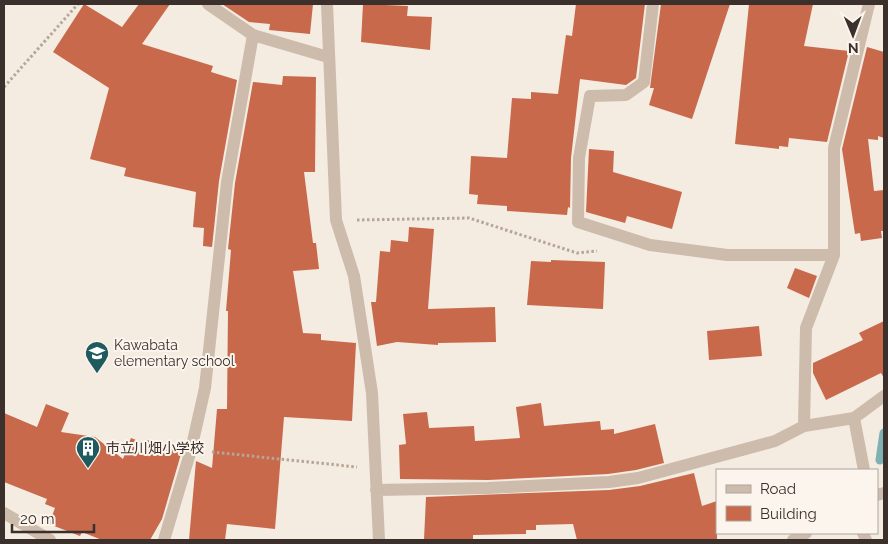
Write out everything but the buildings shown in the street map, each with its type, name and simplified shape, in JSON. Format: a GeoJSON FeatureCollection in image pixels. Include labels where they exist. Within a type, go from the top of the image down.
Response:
{"type":"FeatureCollection","features":[{"type":"Feature","properties":{"kind":"street"},"geometry":{"type":"LineString","coordinates":[[208,4],[253,35],[328,57]]}},
{"type":"Feature","properties":{"kind":"street"},"geometry":{"type":"LineString","coordinates":[[327,4],[336,220],[354,276],[372,393],[378,540]]}},
{"type":"Feature","properties":{"kind":"street"},"geometry":{"type":"LineString","coordinates":[[652,4],[644,82],[626,95],[590,96],[579,158],[578,222],[650,245],[727,255],[834,255]]}},
{"type":"Feature","properties":{"kind":"street"},"geometry":{"type":"LineString","coordinates":[[804,426],[806,328],[834,255],[834,148],[869,4]]}},
{"type":"Feature","properties":{"kind":"street"},"geometry":{"type":"LineString","coordinates":[[164,540],[191,450],[205,388],[227,182],[253,35]]}},
{"type":"Feature","properties":{"kind":"street"},"geometry":{"type":"LineString","coordinates":[[376,490],[525,486],[609,482],[638,478],[775,441],[804,426],[854,418],[884,396]]}},
{"type":"Feature","properties":{"kind":"street"},"geometry":{"type":"LineString","coordinates":[[854,418],[864,469]]}},
{"type":"Feature","properties":{"kind":"street"},"geometry":{"type":"LineString","coordinates":[[4,513],[50,540]]}},
{"type":"Feature","properties":{"kind":"street"},"geometry":{"type":"LineString","coordinates":[[793,540],[804,534]]}},
{"type":"Feature","properties":{"kind":"path"},"geometry":{"type":"LineString","coordinates":[[4,87],[78,4]]}},
{"type":"Feature","properties":{"kind":"path"},"geometry":{"type":"LineString","coordinates":[[336,220],[469,218],[577,253],[604,250]]}},
{"type":"Feature","properties":{"kind":"path"},"geometry":{"type":"LineString","coordinates":[[191,450],[375,469]]}},
{"type":"Feature","properties":{"kind":"waterway"},"geometry":{"type":"LineString","coordinates":[[880,460],[884,433]]}},
{"type":"Feature","properties":{"kind":"place","name":"Kawabata elementary school"},"geometry":{"type":"Point","coordinates":[97,374]}},
{"type":"Feature","properties":{"kind":"place","name":"市立川畑小学校"},"geometry":{"type":"Point","coordinates":[88,469]}}]}
